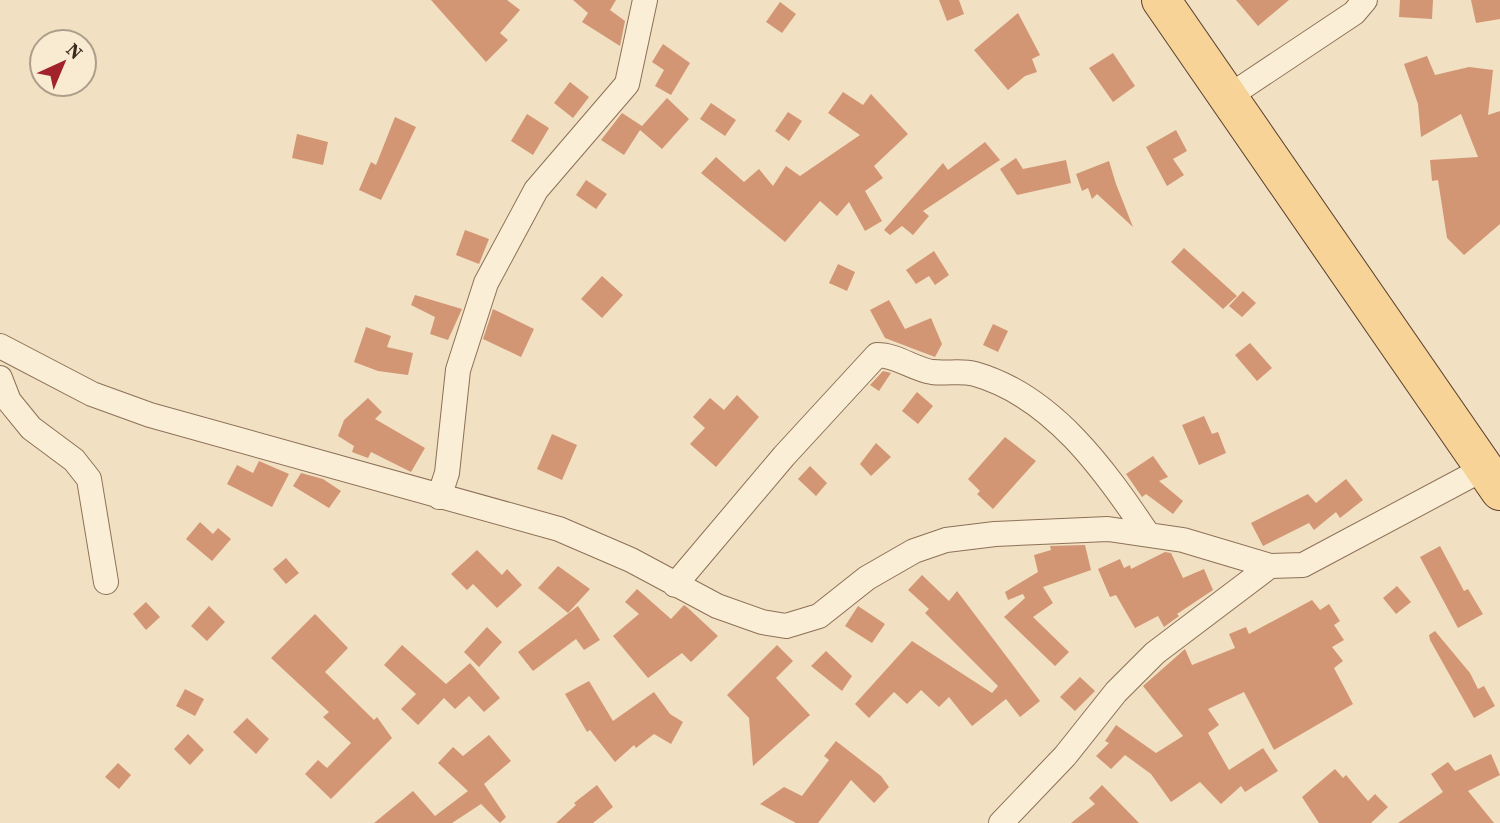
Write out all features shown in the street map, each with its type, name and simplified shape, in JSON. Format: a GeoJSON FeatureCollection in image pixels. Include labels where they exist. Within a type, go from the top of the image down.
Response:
{"type":"FeatureCollection","features":[{"type":"Feature","properties":{"kind":"main road"},"geometry":{"type":"LineString","coordinates":[[1161,0],[1493,480]]}},
{"type":"Feature","properties":{"kind":"street"},"geometry":{"type":"LineString","coordinates":[[439,498],[447,473],[458,370],[486,283],[536,190],[627,84],[645,0]]}},
{"type":"Feature","properties":{"kind":"street"},"geometry":{"type":"LineString","coordinates":[[1228,97],[1354,13],[1365,0]]}},
{"type":"Feature","properties":{"kind":"street"},"geometry":{"type":"LineString","coordinates":[[0,346],[92,394],[150,415],[307,457],[439,498],[559,529],[631,560],[675,585],[743,616],[786,626],[819,616],[867,578],[894,561],[946,540],[1046,529],[1108,529],[1182,540],[1269,566],[1303,565],[1493,480]]}},
{"type":"Feature","properties":{"kind":"street"},"geometry":{"type":"LineString","coordinates":[[675,585],[784,456],[877,355],[894,357],[931,372],[975,374],[1007,385],[1027,397],[1089,456],[1147,533]]}},
{"type":"Feature","properties":{"kind":"street"},"geometry":{"type":"LineString","coordinates":[[0,378],[9,401],[31,428],[74,460],[89,479],[106,582]]}},
{"type":"Feature","properties":{"kind":"street"},"geometry":{"type":"LineString","coordinates":[[1001,823],[1065,756],[1116,692],[1155,653],[1269,566]]}},
{"type":"Feature","properties":{"kind":"building"},"geometry":{"type":"Polygon","coordinates":[[[431,0],[507,0],[520,10],[500,33],[508,40],[486,62],[431,0]]]}},
{"type":"Feature","properties":{"kind":"building"},"geometry":{"type":"Polygon","coordinates":[[[573,0],[616,0],[610,10],[625,21],[620,46],[582,22],[588,13],[573,0]]]}},
{"type":"Feature","properties":{"kind":"building"},"geometry":{"type":"Polygon","coordinates":[[[939,0],[959,0],[964,14],[947,21],[939,0]]]}},
{"type":"Feature","properties":{"kind":"building"},"geometry":{"type":"Polygon","coordinates":[[[1236,0],[1289,0],[1258,26],[1236,0]]]}},
{"type":"Feature","properties":{"kind":"building"},"geometry":{"type":"Polygon","coordinates":[[[1400,0],[1433,0],[1432,19],[1399,17],[1400,0]]]}},
{"type":"Feature","properties":{"kind":"building"},"geometry":{"type":"Polygon","coordinates":[[[1471,0],[1500,0],[1500,19],[1476,23],[1471,0]]]}},
{"type":"Feature","properties":{"kind":"building"},"geometry":{"type":"Polygon","coordinates":[[[780,2],[796,14],[782,33],[766,22],[780,2]]]}},
{"type":"Feature","properties":{"kind":"building"},"geometry":{"type":"Polygon","coordinates":[[[1018,13],[1040,55],[1032,59],[1037,72],[1025,76],[1008,90],[974,50],[1018,13]]]}},
{"type":"Feature","properties":{"kind":"building"},"geometry":{"type":"Polygon","coordinates":[[[663,44],[690,63],[671,95],[655,86],[664,70],[652,62],[663,44]]]}},
{"type":"Feature","properties":{"kind":"building"},"geometry":{"type":"Polygon","coordinates":[[[1113,53],[1135,86],[1113,102],[1089,68],[1113,53]]]}},
{"type":"Feature","properties":{"kind":"building"},"geometry":{"type":"Polygon","coordinates":[[[1427,56],[1435,75],[1469,67],[1493,70],[1488,115],[1500,111],[1500,224],[1464,255],[1447,238],[1438,180],[1432,181],[1430,160],[1478,157],[1461,114],[1421,137],[1418,104],[1404,64],[1427,56]]]}},
{"type":"Feature","properties":{"kind":"building"},"geometry":{"type":"Polygon","coordinates":[[[570,82],[589,97],[573,118],[554,103],[570,82]]]}},
{"type":"Feature","properties":{"kind":"building"},"geometry":{"type":"Polygon","coordinates":[[[843,92],[863,105],[871,94],[908,134],[874,166],[883,178],[865,191],[882,221],[865,231],[849,202],[837,216],[820,201],[785,242],[701,173],[716,157],[744,182],[759,169],[773,186],[786,166],[800,176],[860,135],[828,113],[843,92]]]}},
{"type":"Feature","properties":{"kind":"building"},"geometry":{"type":"Polygon","coordinates":[[[667,98],[689,119],[662,149],[640,130],[624,155],[601,140],[622,113],[642,126],[667,98]]]}},
{"type":"Feature","properties":{"kind":"building"},"geometry":{"type":"Polygon","coordinates":[[[711,103],[736,120],[725,136],[700,119],[711,103]]]}},
{"type":"Feature","properties":{"kind":"building"},"geometry":{"type":"Polygon","coordinates":[[[788,112],[802,121],[789,141],[775,131],[788,112]]]}},
{"type":"Feature","properties":{"kind":"building"},"geometry":{"type":"Polygon","coordinates":[[[527,114],[549,128],[533,155],[511,141],[527,114]]]}},
{"type":"Feature","properties":{"kind":"building"},"geometry":{"type":"Polygon","coordinates":[[[395,117],[416,127],[381,200],[359,190],[371,162],[376,165],[395,117]]]}},
{"type":"Feature","properties":{"kind":"building"},"geometry":{"type":"Polygon","coordinates":[[[1176,130],[1187,151],[1173,159],[1184,175],[1167,186],[1146,147],[1176,130]]]}},
{"type":"Feature","properties":{"kind":"building"},"geometry":{"type":"Polygon","coordinates":[[[297,134],[328,142],[323,165],[292,158],[297,134]]]}},
{"type":"Feature","properties":{"kind":"building"},"geometry":{"type":"Polygon","coordinates":[[[985,142],[1000,160],[923,211],[929,216],[913,235],[902,226],[890,235],[884,230],[943,163],[948,170],[985,142]]]}},
{"type":"Feature","properties":{"kind":"building"},"geometry":{"type":"Polygon","coordinates":[[[1016,158],[1023,169],[1066,160],[1071,183],[1017,195],[1000,169],[1016,158]]]}},
{"type":"Feature","properties":{"kind":"building"},"geometry":{"type":"Polygon","coordinates":[[[1109,161],[1133,227],[1097,194],[1092,199],[1088,188],[1082,191],[1076,174],[1109,161]]]}},
{"type":"Feature","properties":{"kind":"building"},"geometry":{"type":"Polygon","coordinates":[[[586,180],[607,194],[596,209],[576,195],[586,180]]]}},
{"type":"Feature","properties":{"kind":"building"},"geometry":{"type":"Polygon","coordinates":[[[465,230],[489,239],[479,264],[456,255],[465,230]]]}},
{"type":"Feature","properties":{"kind":"building"},"geometry":{"type":"Polygon","coordinates":[[[1184,248],[1237,296],[1223,309],[1171,262],[1184,248]]]}},
{"type":"Feature","properties":{"kind":"building"},"geometry":{"type":"Polygon","coordinates":[[[934,251],[949,275],[935,285],[929,276],[916,284],[906,270],[934,251]]]}},
{"type":"Feature","properties":{"kind":"building"},"geometry":{"type":"Polygon","coordinates":[[[838,264],[855,272],[847,291],[829,283],[838,264]]]}},
{"type":"Feature","properties":{"kind":"building"},"geometry":{"type":"Polygon","coordinates":[[[602,276],[623,295],[602,318],[581,299],[602,276]]]}},
{"type":"Feature","properties":{"kind":"building"},"geometry":{"type":"Polygon","coordinates":[[[1243,291],[1256,303],[1242,317],[1229,306],[1243,291]]]}},
{"type":"Feature","properties":{"kind":"building"},"geometry":{"type":"Polygon","coordinates":[[[415,295],[462,309],[448,340],[430,334],[435,317],[411,305],[415,295]]]}},
{"type":"Feature","properties":{"kind":"building"},"geometry":{"type":"Polygon","coordinates":[[[889,300],[905,329],[931,318],[942,344],[935,357],[885,338],[870,310],[889,300]]]}},
{"type":"Feature","properties":{"kind":"building"},"geometry":{"type":"Polygon","coordinates":[[[493,309],[534,329],[521,357],[483,339],[493,309]]]}},
{"type":"Feature","properties":{"kind":"building"},"geometry":{"type":"Polygon","coordinates":[[[993,324],[1008,331],[998,352],[983,345],[993,324]]]}},
{"type":"Feature","properties":{"kind":"building"},"geometry":{"type":"Polygon","coordinates":[[[366,327],[391,336],[387,347],[413,353],[408,375],[378,371],[354,362],[366,327]]]}},
{"type":"Feature","properties":{"kind":"building"},"geometry":{"type":"Polygon","coordinates":[[[1250,343],[1272,368],[1257,381],[1235,355],[1250,343]]]}},
{"type":"Feature","properties":{"kind":"building"},"geometry":{"type":"Polygon","coordinates":[[[883,371],[891,373],[879,391],[870,385],[883,371]]]}},
{"type":"Feature","properties":{"kind":"building"},"geometry":{"type":"Polygon","coordinates":[[[917,392],[933,406],[918,424],[902,411],[917,392]]]}},
{"type":"Feature","properties":{"kind":"building"},"geometry":{"type":"Polygon","coordinates":[[[737,395],[759,417],[716,467],[690,444],[705,428],[693,417],[710,398],[724,410],[737,395]]]}},
{"type":"Feature","properties":{"kind":"building"},"geometry":{"type":"Polygon","coordinates":[[[368,398],[382,412],[375,419],[425,448],[411,472],[371,452],[368,458],[352,452],[354,446],[338,436],[344,420],[368,398]]]}},
{"type":"Feature","properties":{"kind":"building"},"geometry":{"type":"Polygon","coordinates":[[[1204,416],[1212,434],[1218,432],[1226,453],[1199,465],[1182,425],[1204,416]]]}},
{"type":"Feature","properties":{"kind":"building"},"geometry":{"type":"Polygon","coordinates":[[[552,434],[577,445],[562,480],[537,469],[552,434]]]}},
{"type":"Feature","properties":{"kind":"building"},"geometry":{"type":"Polygon","coordinates":[[[1005,437],[1036,461],[993,509],[977,494],[980,491],[968,479],[1005,437]]]}},
{"type":"Feature","properties":{"kind":"building"},"geometry":{"type":"Polygon","coordinates":[[[876,443],[891,457],[871,476],[860,464],[876,443]]]}},
{"type":"Feature","properties":{"kind":"building"},"geometry":{"type":"Polygon","coordinates":[[[1153,456],[1168,477],[1159,481],[1183,501],[1173,514],[1146,494],[1142,497],[1126,474],[1153,456]]]}},
{"type":"Feature","properties":{"kind":"building"},"geometry":{"type":"Polygon","coordinates":[[[259,461],[289,474],[272,507],[227,484],[237,465],[253,473],[259,461]]]}},
{"type":"Feature","properties":{"kind":"building"},"geometry":{"type":"Polygon","coordinates":[[[810,466],[827,483],[816,496],[798,479],[810,466]]]}},
{"type":"Feature","properties":{"kind":"building"},"geometry":{"type":"Polygon","coordinates":[[[301,473],[323,479],[341,491],[329,508],[293,486],[301,473]]]}},
{"type":"Feature","properties":{"kind":"building"},"geometry":{"type":"Polygon","coordinates":[[[1346,479],[1363,500],[1340,518],[1336,512],[1314,530],[1309,523],[1263,546],[1251,523],[1308,494],[1316,503],[1346,479]]]}},
{"type":"Feature","properties":{"kind":"building"},"geometry":{"type":"Polygon","coordinates":[[[200,522],[213,534],[218,528],[231,539],[212,561],[186,539],[200,522]]]}},
{"type":"Feature","properties":{"kind":"building"},"geometry":{"type":"Polygon","coordinates":[[[1085,545],[1091,570],[1043,587],[1053,603],[1033,617],[1069,652],[1055,666],[1004,617],[1025,598],[1023,594],[1008,600],[1005,592],[1038,572],[1034,555],[1051,550],[1050,546],[1085,545]]]}},
{"type":"Feature","properties":{"kind":"building"},"geometry":{"type":"Polygon","coordinates":[[[1440,546],[1464,591],[1468,589],[1483,614],[1458,628],[1420,557],[1440,546]]]}},
{"type":"Feature","properties":{"kind":"building"},"geometry":{"type":"Polygon","coordinates":[[[477,550],[502,575],[507,569],[522,585],[497,608],[473,584],[467,590],[451,574],[477,550]]]}},
{"type":"Feature","properties":{"kind":"building"},"geometry":{"type":"Polygon","coordinates":[[[1165,552],[1171,553],[1183,578],[1204,569],[1213,590],[1177,614],[1179,616],[1164,627],[1158,616],[1135,628],[1116,595],[1110,597],[1098,569],[1120,559],[1124,568],[1130,565],[1131,569],[1165,552]]]}},
{"type":"Feature","properties":{"kind":"building"},"geometry":{"type":"Polygon","coordinates":[[[286,558],[299,573],[286,584],[273,569],[286,558]]]}},
{"type":"Feature","properties":{"kind":"building"},"geometry":{"type":"Polygon","coordinates":[[[558,566],[590,589],[568,613],[538,588],[558,566]]]}},
{"type":"Feature","properties":{"kind":"building"},"geometry":{"type":"Polygon","coordinates":[[[922,575],[949,601],[957,591],[1040,701],[1020,717],[1006,699],[972,726],[949,697],[939,707],[921,690],[907,704],[894,692],[869,718],[855,704],[912,641],[992,693],[998,686],[925,613],[929,609],[908,590],[922,575]]]}},
{"type":"Feature","properties":{"kind":"building"},"geometry":{"type":"Polygon","coordinates":[[[1397,586],[1411,602],[1396,614],[1383,598],[1397,586]]]}},
{"type":"Feature","properties":{"kind":"building"},"geometry":{"type":"Polygon","coordinates":[[[637,589],[671,619],[684,605],[718,636],[691,662],[682,653],[648,678],[613,636],[639,614],[625,602],[637,589]]]}},
{"type":"Feature","properties":{"kind":"building"},"geometry":{"type":"Polygon","coordinates":[[[1312,600],[1320,610],[1329,604],[1340,621],[1334,625],[1344,640],[1332,647],[1343,661],[1334,668],[1353,704],[1274,750],[1244,692],[1208,709],[1219,725],[1208,733],[1229,770],[1263,748],[1278,771],[1245,792],[1241,786],[1221,804],[1200,782],[1171,802],[1151,774],[1125,755],[1111,769],[1096,756],[1109,743],[1105,741],[1116,725],[1156,753],[1183,736],[1143,686],[1185,649],[1192,665],[1235,648],[1229,634],[1246,627],[1249,634],[1312,600]]]}},
{"type":"Feature","properties":{"kind":"building"},"geometry":{"type":"Polygon","coordinates":[[[146,602],[160,617],[146,630],[133,614],[146,602]]]}},
{"type":"Feature","properties":{"kind":"building"},"geometry":{"type":"Polygon","coordinates":[[[209,606],[225,622],[207,641],[191,626],[209,606]]]}},
{"type":"Feature","properties":{"kind":"building"},"geometry":{"type":"Polygon","coordinates":[[[578,606],[600,640],[584,650],[576,639],[533,671],[518,652],[578,606]]]}},
{"type":"Feature","properties":{"kind":"building"},"geometry":{"type":"Polygon","coordinates":[[[858,606],[885,624],[872,643],[845,626],[858,606]]]}},
{"type":"Feature","properties":{"kind":"building"},"geometry":{"type":"Polygon","coordinates":[[[315,614],[348,648],[325,672],[374,720],[377,717],[392,738],[331,799],[305,774],[318,760],[327,768],[351,743],[323,717],[329,712],[271,658],[315,614]]]}},
{"type":"Feature","properties":{"kind":"building"},"geometry":{"type":"Polygon","coordinates":[[[487,627],[502,642],[479,667],[464,652],[487,627]]]}},
{"type":"Feature","properties":{"kind":"building"},"geometry":{"type":"Polygon","coordinates":[[[1435,631],[1470,673],[1478,689],[1484,686],[1495,706],[1474,718],[1430,640],[1429,635],[1435,631]]]}},
{"type":"Feature","properties":{"kind":"building"},"geometry":{"type":"Polygon","coordinates":[[[402,645],[446,684],[470,663],[500,698],[484,712],[469,696],[455,709],[444,698],[418,725],[401,709],[416,694],[384,665],[402,645]]]}},
{"type":"Feature","properties":{"kind":"building"},"geometry":{"type":"Polygon","coordinates":[[[777,645],[793,661],[776,678],[810,715],[753,766],[749,718],[727,695],[777,645]]]}},
{"type":"Feature","properties":{"kind":"building"},"geometry":{"type":"Polygon","coordinates":[[[826,651],[852,676],[842,691],[811,666],[826,651]]]}},
{"type":"Feature","properties":{"kind":"building"},"geometry":{"type":"Polygon","coordinates":[[[1080,677],[1095,691],[1075,711],[1060,697],[1080,677]]]}},
{"type":"Feature","properties":{"kind":"building"},"geometry":{"type":"Polygon","coordinates":[[[589,681],[613,721],[654,692],[670,714],[683,722],[671,744],[654,734],[636,748],[634,745],[615,762],[590,730],[587,732],[565,694],[589,681]]]}},
{"type":"Feature","properties":{"kind":"building"},"geometry":{"type":"Polygon","coordinates":[[[185,689],[204,699],[195,716],[176,706],[185,689]]]}},
{"type":"Feature","properties":{"kind":"building"},"geometry":{"type":"Polygon","coordinates":[[[247,718],[269,739],[256,754],[233,732],[247,718]]]}},
{"type":"Feature","properties":{"kind":"building"},"geometry":{"type":"Polygon","coordinates":[[[188,734],[204,750],[190,765],[174,749],[188,734]]]}},
{"type":"Feature","properties":{"kind":"building"},"geometry":{"type":"Polygon","coordinates":[[[489,735],[511,761],[484,784],[506,817],[500,823],[481,804],[452,823],[374,823],[413,791],[435,816],[468,791],[438,763],[453,747],[463,756],[489,735]]]}},
{"type":"Feature","properties":{"kind":"building"},"geometry":{"type":"Polygon","coordinates":[[[836,741],[881,776],[889,787],[874,803],[851,780],[818,823],[796,823],[760,804],[784,787],[802,796],[829,760],[824,756],[836,741]]]}},
{"type":"Feature","properties":{"kind":"building"},"geometry":{"type":"Polygon","coordinates":[[[1491,754],[1500,775],[1468,791],[1494,823],[1398,823],[1443,792],[1431,774],[1448,762],[1455,771],[1491,754]]]}},
{"type":"Feature","properties":{"kind":"building"},"geometry":{"type":"Polygon","coordinates":[[[118,763],[131,775],[119,789],[105,777],[118,763]]]}},
{"type":"Feature","properties":{"kind":"building"},"geometry":{"type":"Polygon","coordinates":[[[1335,769],[1343,778],[1346,775],[1368,801],[1375,794],[1388,807],[1371,823],[1319,823],[1302,797],[1335,769]]]}},
{"type":"Feature","properties":{"kind":"building"},"geometry":{"type":"Polygon","coordinates":[[[597,785],[613,807],[593,823],[556,823],[576,805],[574,803],[597,785]]]}},
{"type":"Feature","properties":{"kind":"building"},"geometry":{"type":"Polygon","coordinates":[[[1102,785],[1139,823],[1071,823],[1095,804],[1089,798],[1102,785]]]}}]}
